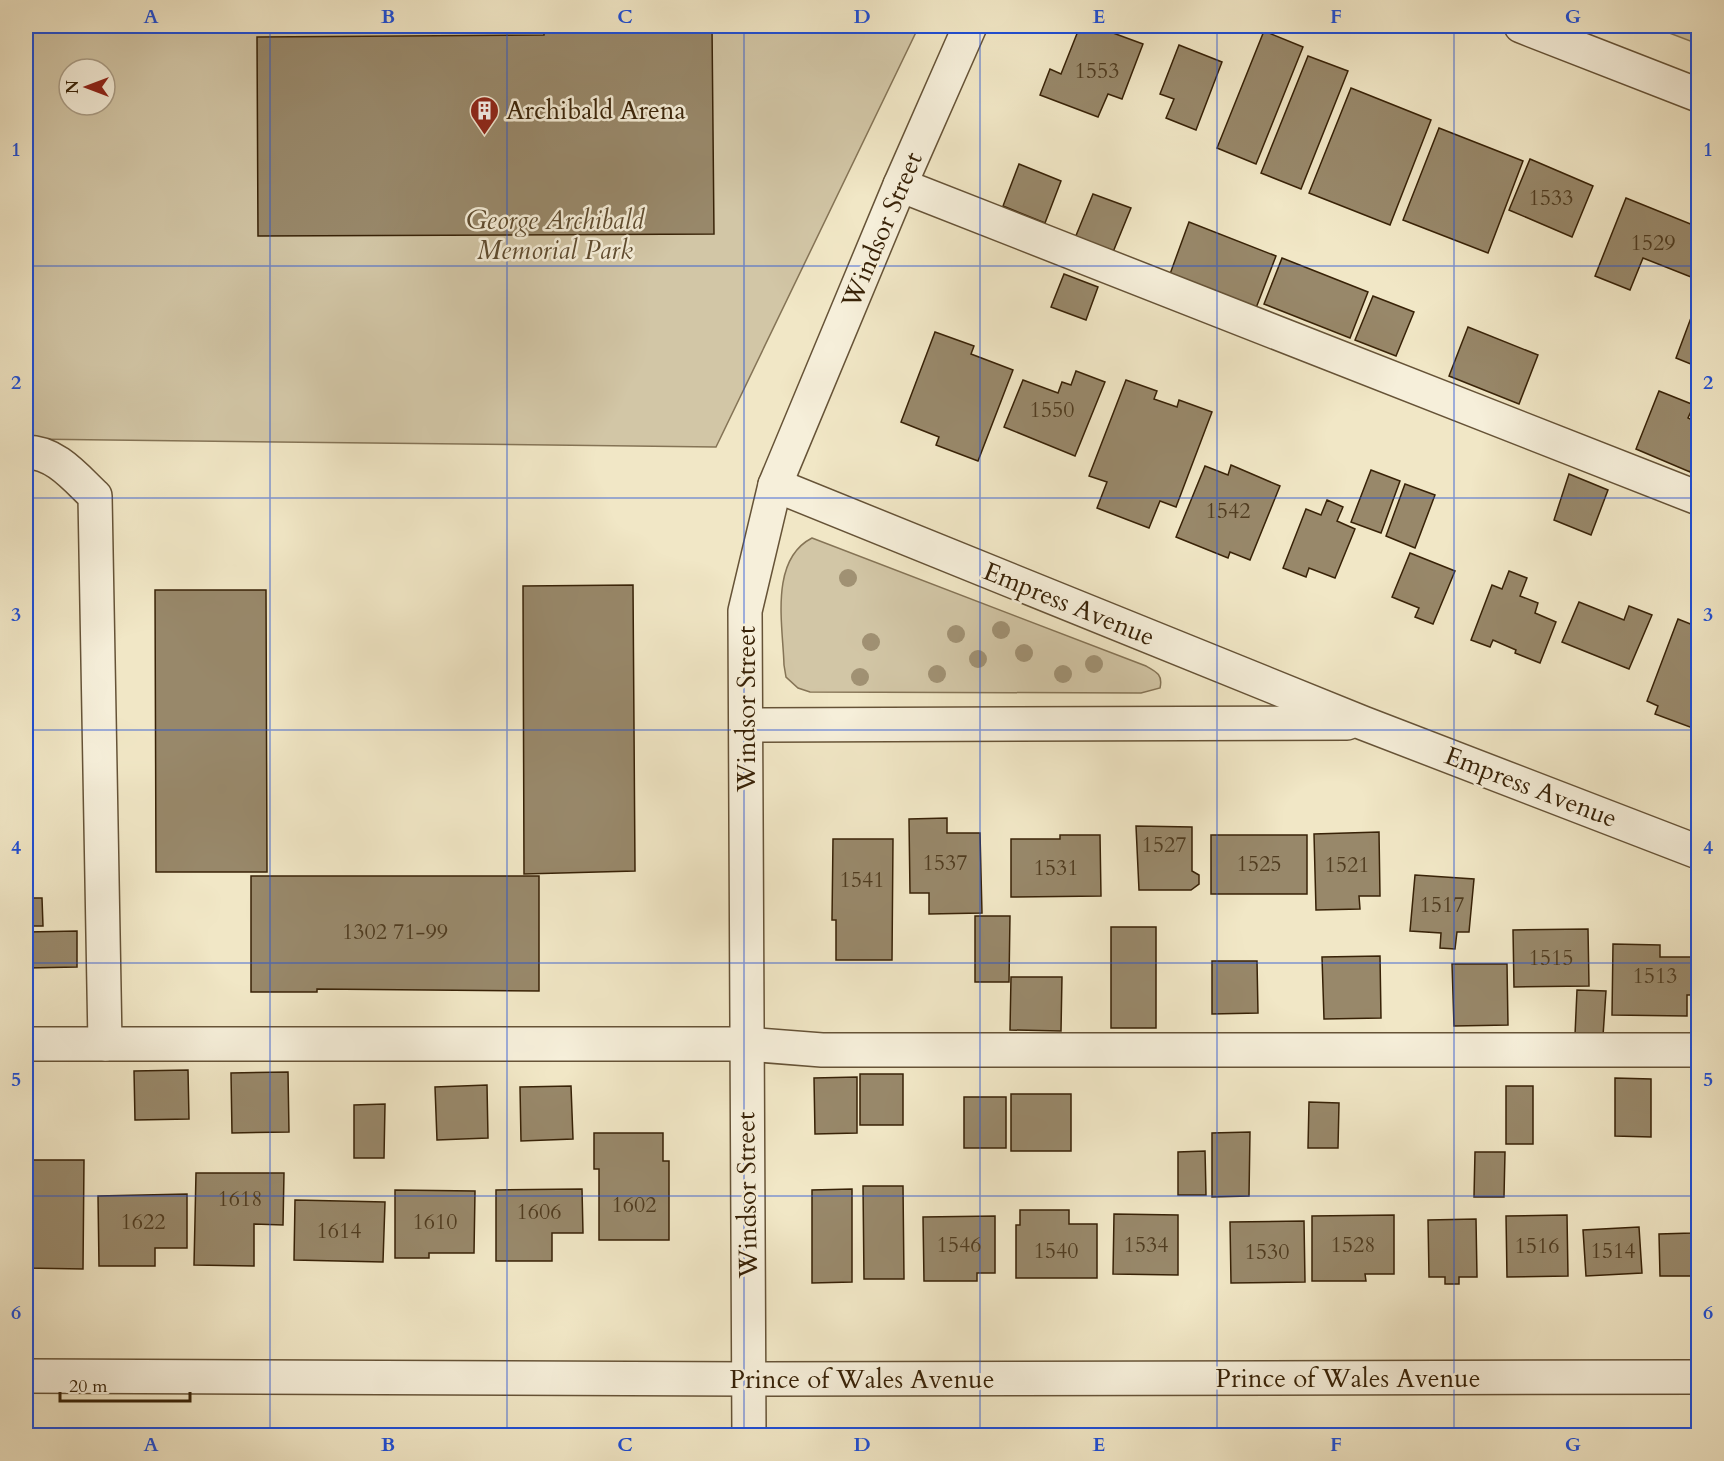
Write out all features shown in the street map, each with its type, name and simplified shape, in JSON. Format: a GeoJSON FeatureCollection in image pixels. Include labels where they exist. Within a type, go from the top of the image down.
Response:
{"type":"FeatureCollection","features":[{"type":"Feature","properties":{"kind":"street","name":"Windsor Street"},"geometry":{"type":"LineString","coordinates":[[749,1436],[745,1044],[747,725],[745,611],[775,485],[900,185],[970,26]]}},
{"type":"Feature","properties":{"kind":"street"},"geometry":{"type":"LineString","coordinates":[[1521,26],[1698,95]]}},
{"type":"Feature","properties":{"kind":"street"},"geometry":{"type":"LineString","coordinates":[[900,185],[1698,498]]}},
{"type":"Feature","properties":{"kind":"street"},"geometry":{"type":"LineString","coordinates":[[26,452],[41,452],[64,467],[95,496],[105,1044]]}},
{"type":"Feature","properties":{"kind":"street","name":"Empress Avenue"},"geometry":{"type":"LineString","coordinates":[[775,485],[1363,723],[1698,852]]}},
{"type":"Feature","properties":{"kind":"street","name":"Empress Avenue"},"geometry":{"type":"LineString","coordinates":[[747,725],[1363,723]]}},
{"type":"Feature","properties":{"kind":"street"},"geometry":{"type":"LineString","coordinates":[[26,1044],[745,1044],[822,1050],[1698,1050]]}},
{"type":"Feature","properties":{"kind":"street","name":"Prince of Wales Avenue"},"geometry":{"type":"LineString","coordinates":[[26,1376],[750,1379],[1698,1377]]}},
{"type":"Feature","properties":{"kind":"green space","name":"George Archibald Memorial Park"},"geometry":{"type":"Polygon","coordinates":[[[26,26],[919,26],[716,447],[26,439],[26,26]]]}},
{"type":"Feature","properties":{"kind":"green space"},"geometry":{"type":"Polygon","coordinates":[[[1651,26],[1698,26],[1698,44],[1651,26]]]}},
{"type":"Feature","properties":{"kind":"green space"},"geometry":{"type":"Polygon","coordinates":[[[812,538],[1146,666],[1158,674],[1161,680],[1160,688],[1141,693],[810,692],[798,688],[786,677],[781,613],[782,595],[789,562],[798,548],[812,538]]]}},
{"type":"Feature","properties":{"kind":"building","name":"Archibald Arena"},"geometry":{"type":"Polygon","coordinates":[[[544,26],[712,26],[714,234],[258,236],[257,37],[544,35],[544,26]]]}},
{"type":"Feature","properties":{"kind":"building"},"geometry":{"type":"Polygon","coordinates":[[[1080,26],[1094,26],[1143,44],[1122,99],[1108,94],[1098,117],[1040,95],[1050,69],[1061,74],[1080,26]]]}},
{"type":"Feature","properties":{"kind":"building"},"geometry":{"type":"Polygon","coordinates":[[[1264,31],[1303,47],[1256,164],[1217,148],[1264,31]]]}},
{"type":"Feature","properties":{"kind":"building"},"geometry":{"type":"Polygon","coordinates":[[[1179,45],[1222,62],[1196,130],[1166,118],[1174,99],[1160,94],[1179,45]]]}},
{"type":"Feature","properties":{"kind":"building"},"geometry":{"type":"Polygon","coordinates":[[[1308,56],[1348,71],[1301,189],[1261,173],[1308,56]]]}},
{"type":"Feature","properties":{"kind":"building"},"geometry":{"type":"Polygon","coordinates":[[[1351,88],[1431,120],[1390,225],[1309,193],[1351,88]]]}},
{"type":"Feature","properties":{"kind":"building"},"geometry":{"type":"Polygon","coordinates":[[[1439,128],[1523,161],[1488,253],[1403,220],[1439,128]]]}},
{"type":"Feature","properties":{"kind":"building"},"geometry":{"type":"Polygon","coordinates":[[[1530,159],[1593,186],[1572,237],[1509,210],[1530,159]]]}},
{"type":"Feature","properties":{"kind":"building"},"geometry":{"type":"Polygon","coordinates":[[[1019,164],[1061,181],[1045,223],[1003,206],[1019,164]]]}},
{"type":"Feature","properties":{"kind":"building"},"geometry":{"type":"Polygon","coordinates":[[[1093,194],[1131,208],[1113,252],[1075,238],[1093,194]]]}},
{"type":"Feature","properties":{"kind":"building"},"geometry":{"type":"Polygon","coordinates":[[[1626,198],[1698,227],[1698,258],[1691,277],[1643,258],[1630,290],[1595,276],[1626,198]]]}},
{"type":"Feature","properties":{"kind":"building"},"geometry":{"type":"Polygon","coordinates":[[[1189,222],[1276,256],[1256,308],[1170,274],[1189,222]]]}},
{"type":"Feature","properties":{"kind":"building"},"geometry":{"type":"Polygon","coordinates":[[[1282,258],[1368,292],[1350,338],[1264,304],[1282,258]]]}},
{"type":"Feature","properties":{"kind":"building"},"geometry":{"type":"Polygon","coordinates":[[[1064,274],[1098,287],[1086,320],[1051,307],[1064,274]]]}},
{"type":"Feature","properties":{"kind":"building"},"geometry":{"type":"Polygon","coordinates":[[[1373,296],[1414,312],[1396,356],[1355,340],[1373,296]]]}},
{"type":"Feature","properties":{"kind":"building"},"geometry":{"type":"Polygon","coordinates":[[[1698,299],[1698,367],[1676,358],[1698,299]]]}},
{"type":"Feature","properties":{"kind":"building"},"geometry":{"type":"Polygon","coordinates":[[[1468,327],[1538,355],[1519,404],[1449,376],[1468,327]]]}},
{"type":"Feature","properties":{"kind":"building"},"geometry":{"type":"Polygon","coordinates":[[[935,332],[974,346],[971,354],[1013,370],[978,461],[936,445],[939,437],[901,422],[935,332]]]}},
{"type":"Feature","properties":{"kind":"building"},"geometry":{"type":"Polygon","coordinates":[[[1076,371],[1105,382],[1075,456],[1004,427],[1023,380],[1058,393],[1062,382],[1071,385],[1076,371]]]}},
{"type":"Feature","properties":{"kind":"building"},"geometry":{"type":"Polygon","coordinates":[[[1126,380],[1157,391],[1154,399],[1177,407],[1179,400],[1212,412],[1176,507],[1160,501],[1149,528],[1097,508],[1107,482],[1089,476],[1126,380]]]}},
{"type":"Feature","properties":{"kind":"building"},"geometry":{"type":"Polygon","coordinates":[[[1659,391],[1694,405],[1688,418],[1698,423],[1698,451],[1690,472],[1636,449],[1659,391]]]}},
{"type":"Feature","properties":{"kind":"building"},"geometry":{"type":"Polygon","coordinates":[[[1231,465],[1280,486],[1250,560],[1230,552],[1228,558],[1176,537],[1205,466],[1228,475],[1231,465]]]}},
{"type":"Feature","properties":{"kind":"building"},"geometry":{"type":"Polygon","coordinates":[[[1371,470],[1400,481],[1381,533],[1351,522],[1371,470]]]}},
{"type":"Feature","properties":{"kind":"building"},"geometry":{"type":"Polygon","coordinates":[[[1569,474],[1608,490],[1591,535],[1554,520],[1569,474]]]}},
{"type":"Feature","properties":{"kind":"building"},"geometry":{"type":"Polygon","coordinates":[[[1405,484],[1435,495],[1415,548],[1386,536],[1405,484]]]}},
{"type":"Feature","properties":{"kind":"building"},"geometry":{"type":"Polygon","coordinates":[[[1327,500],[1343,507],[1337,521],[1355,529],[1335,578],[1309,568],[1306,577],[1283,568],[1306,509],[1321,515],[1327,500]]]}},
{"type":"Feature","properties":{"kind":"building"},"geometry":{"type":"Polygon","coordinates":[[[1410,553],[1455,571],[1433,624],[1415,617],[1419,608],[1392,597],[1410,553]]]}},
{"type":"Feature","properties":{"kind":"building"},"geometry":{"type":"Polygon","coordinates":[[[1509,571],[1527,578],[1520,596],[1538,603],[1535,613],[1556,622],[1540,663],[1515,653],[1516,650],[1493,640],[1490,647],[1471,640],[1492,585],[1502,589],[1509,571]]]}},
{"type":"Feature","properties":{"kind":"building"},"geometry":{"type":"Polygon","coordinates":[[[633,585],[635,871],[524,874],[523,586],[633,585]]]}},
{"type":"Feature","properties":{"kind":"building"},"geometry":{"type":"Polygon","coordinates":[[[155,590],[266,590],[267,872],[156,872],[155,590]]]}},
{"type":"Feature","properties":{"kind":"building"},"geometry":{"type":"Polygon","coordinates":[[[1579,602],[1624,620],[1629,606],[1652,615],[1629,669],[1562,642],[1579,602]]]}},
{"type":"Feature","properties":{"kind":"building"},"geometry":{"type":"Polygon","coordinates":[[[1678,619],[1698,627],[1698,730],[1655,714],[1658,706],[1647,701],[1678,619]]]}},
{"type":"Feature","properties":{"kind":"building"},"geometry":{"type":"Polygon","coordinates":[[[947,818],[947,833],[980,833],[982,913],[929,914],[929,893],[910,893],[909,819],[947,818]]]}},
{"type":"Feature","properties":{"kind":"building"},"geometry":{"type":"Polygon","coordinates":[[[1136,826],[1192,827],[1192,871],[1199,875],[1199,884],[1191,890],[1139,890],[1136,826]]]}},
{"type":"Feature","properties":{"kind":"building"},"geometry":{"type":"Polygon","coordinates":[[[1379,832],[1380,896],[1359,896],[1360,909],[1316,910],[1314,834],[1379,832]]]}},
{"type":"Feature","properties":{"kind":"building"},"geometry":{"type":"Polygon","coordinates":[[[1060,835],[1100,835],[1101,896],[1011,897],[1011,839],[1060,839],[1060,835]]]}},
{"type":"Feature","properties":{"kind":"building"},"geometry":{"type":"Polygon","coordinates":[[[1211,835],[1307,835],[1307,894],[1211,894],[1211,835]]]}},
{"type":"Feature","properties":{"kind":"building"},"geometry":{"type":"Polygon","coordinates":[[[833,839],[893,839],[892,960],[836,960],[836,920],[832,920],[833,839]]]}},
{"type":"Feature","properties":{"kind":"building"},"geometry":{"type":"Polygon","coordinates":[[[1415,875],[1474,879],[1469,932],[1457,932],[1455,949],[1440,948],[1441,933],[1410,931],[1415,875]]]}},
{"type":"Feature","properties":{"kind":"building"},"geometry":{"type":"Polygon","coordinates":[[[251,876],[539,876],[539,991],[317,989],[317,992],[251,992],[251,876]]]}},
{"type":"Feature","properties":{"kind":"building"},"geometry":{"type":"Polygon","coordinates":[[[26,898],[42,898],[43,926],[26,926],[26,898]]]}},
{"type":"Feature","properties":{"kind":"building"},"geometry":{"type":"Polygon","coordinates":[[[975,916],[1010,916],[1009,982],[975,982],[975,916]]]}},
{"type":"Feature","properties":{"kind":"building"},"geometry":{"type":"Polygon","coordinates":[[[1111,927],[1156,927],[1156,1028],[1111,1028],[1111,927]]]}},
{"type":"Feature","properties":{"kind":"building"},"geometry":{"type":"Polygon","coordinates":[[[1588,929],[1589,986],[1514,987],[1513,930],[1588,929]]]}},
{"type":"Feature","properties":{"kind":"building"},"geometry":{"type":"Polygon","coordinates":[[[77,931],[77,967],[27,968],[27,932],[77,931]]]}},
{"type":"Feature","properties":{"kind":"building"},"geometry":{"type":"Polygon","coordinates":[[[1613,944],[1660,945],[1660,957],[1698,957],[1698,995],[1687,995],[1687,1016],[1612,1015],[1613,944]]]}},
{"type":"Feature","properties":{"kind":"building"},"geometry":{"type":"Polygon","coordinates":[[[1380,956],[1381,1018],[1324,1019],[1322,957],[1380,956]]]}},
{"type":"Feature","properties":{"kind":"building"},"geometry":{"type":"Polygon","coordinates":[[[1212,961],[1257,961],[1258,1013],[1212,1014],[1212,961]]]}},
{"type":"Feature","properties":{"kind":"building"},"geometry":{"type":"Polygon","coordinates":[[[1452,964],[1507,964],[1508,1025],[1454,1026],[1452,964]]]}},
{"type":"Feature","properties":{"kind":"building"},"geometry":{"type":"Polygon","coordinates":[[[1011,977],[1062,977],[1061,1031],[1010,1030],[1011,977]]]}},
{"type":"Feature","properties":{"kind":"building"},"geometry":{"type":"Polygon","coordinates":[[[1577,990],[1606,991],[1603,1036],[1575,1035],[1577,990]]]}},
{"type":"Feature","properties":{"kind":"building"},"geometry":{"type":"Polygon","coordinates":[[[188,1070],[189,1119],[135,1120],[134,1071],[188,1070]]]}},
{"type":"Feature","properties":{"kind":"building"},"geometry":{"type":"Polygon","coordinates":[[[288,1072],[289,1132],[232,1133],[231,1073],[288,1072]]]}},
{"type":"Feature","properties":{"kind":"building"},"geometry":{"type":"Polygon","coordinates":[[[860,1074],[903,1074],[903,1125],[860,1125],[860,1074]]]}},
{"type":"Feature","properties":{"kind":"building"},"geometry":{"type":"Polygon","coordinates":[[[857,1077],[857,1133],[815,1134],[814,1078],[857,1077]]]}},
{"type":"Feature","properties":{"kind":"building"},"geometry":{"type":"Polygon","coordinates":[[[1615,1078],[1651,1079],[1651,1137],[1615,1136],[1615,1078]]]}},
{"type":"Feature","properties":{"kind":"building"},"geometry":{"type":"Polygon","coordinates":[[[487,1085],[488,1138],[437,1140],[435,1087],[487,1085]]]}},
{"type":"Feature","properties":{"kind":"building"},"geometry":{"type":"Polygon","coordinates":[[[571,1086],[573,1139],[521,1141],[520,1087],[571,1086]]]}},
{"type":"Feature","properties":{"kind":"building"},"geometry":{"type":"Polygon","coordinates":[[[1506,1086],[1533,1086],[1533,1144],[1506,1144],[1506,1086]]]}},
{"type":"Feature","properties":{"kind":"building"},"geometry":{"type":"Polygon","coordinates":[[[1011,1094],[1071,1094],[1071,1151],[1011,1151],[1011,1094]]]}},
{"type":"Feature","properties":{"kind":"building"},"geometry":{"type":"Polygon","coordinates":[[[964,1097],[1006,1097],[1006,1148],[964,1148],[964,1097]]]}},
{"type":"Feature","properties":{"kind":"building"},"geometry":{"type":"Polygon","coordinates":[[[1309,1102],[1339,1103],[1338,1148],[1308,1148],[1309,1102]]]}},
{"type":"Feature","properties":{"kind":"building"},"geometry":{"type":"Polygon","coordinates":[[[385,1104],[384,1158],[354,1158],[354,1105],[385,1104]]]}},
{"type":"Feature","properties":{"kind":"building"},"geometry":{"type":"Polygon","coordinates":[[[1250,1132],[1249,1196],[1212,1197],[1212,1133],[1250,1132]]]}},
{"type":"Feature","properties":{"kind":"building"},"geometry":{"type":"Polygon","coordinates":[[[594,1133],[663,1133],[663,1161],[669,1161],[669,1240],[599,1240],[599,1169],[594,1169],[594,1133]]]}},
{"type":"Feature","properties":{"kind":"building"},"geometry":{"type":"Polygon","coordinates":[[[1205,1151],[1206,1195],[1178,1195],[1178,1152],[1205,1151]]]}},
{"type":"Feature","properties":{"kind":"building"},"geometry":{"type":"Polygon","coordinates":[[[1475,1152],[1505,1152],[1504,1197],[1474,1197],[1475,1152]]]}},
{"type":"Feature","properties":{"kind":"building"},"geometry":{"type":"Polygon","coordinates":[[[26,1160],[84,1160],[83,1269],[26,1268],[26,1160]]]}},
{"type":"Feature","properties":{"kind":"building"},"geometry":{"type":"Polygon","coordinates":[[[196,1173],[284,1173],[283,1225],[254,1224],[254,1266],[194,1265],[196,1173]]]}},
{"type":"Feature","properties":{"kind":"building"},"geometry":{"type":"Polygon","coordinates":[[[863,1186],[903,1186],[904,1279],[864,1279],[863,1186]]]}},
{"type":"Feature","properties":{"kind":"building"},"geometry":{"type":"Polygon","coordinates":[[[582,1189],[583,1233],[552,1233],[552,1261],[496,1261],[496,1190],[582,1189]]]}},
{"type":"Feature","properties":{"kind":"building"},"geometry":{"type":"Polygon","coordinates":[[[852,1189],[852,1282],[812,1283],[812,1190],[852,1189]]]}},
{"type":"Feature","properties":{"kind":"building"},"geometry":{"type":"Polygon","coordinates":[[[395,1190],[475,1191],[474,1253],[429,1253],[429,1258],[395,1258],[395,1190]]]}},
{"type":"Feature","properties":{"kind":"building"},"geometry":{"type":"Polygon","coordinates":[[[187,1194],[187,1248],[155,1248],[155,1266],[99,1266],[98,1196],[187,1194]]]}},
{"type":"Feature","properties":{"kind":"building"},"geometry":{"type":"Polygon","coordinates":[[[1692,1198],[1698,1198],[1698,1276],[1660,1276],[1659,1234],[1692,1233],[1692,1198]]]}},
{"type":"Feature","properties":{"kind":"building"},"geometry":{"type":"Polygon","coordinates":[[[295,1200],[385,1202],[383,1262],[294,1260],[295,1200]]]}},
{"type":"Feature","properties":{"kind":"building"},"geometry":{"type":"Polygon","coordinates":[[[1020,1210],[1069,1210],[1069,1224],[1097,1224],[1097,1278],[1016,1278],[1016,1225],[1020,1225],[1020,1210]]]}},
{"type":"Feature","properties":{"kind":"building"},"geometry":{"type":"Polygon","coordinates":[[[1114,1214],[1178,1215],[1178,1275],[1113,1274],[1114,1214]]]}},
{"type":"Feature","properties":{"kind":"building"},"geometry":{"type":"Polygon","coordinates":[[[1394,1215],[1394,1274],[1365,1274],[1366,1281],[1312,1281],[1312,1216],[1394,1215]]]}},
{"type":"Feature","properties":{"kind":"building"},"geometry":{"type":"Polygon","coordinates":[[[1567,1215],[1568,1276],[1507,1277],[1506,1216],[1567,1215]]]}},
{"type":"Feature","properties":{"kind":"building"},"geometry":{"type":"Polygon","coordinates":[[[995,1216],[995,1273],[977,1273],[977,1281],[924,1281],[923,1217],[995,1216]]]}},
{"type":"Feature","properties":{"kind":"building"},"geometry":{"type":"Polygon","coordinates":[[[1476,1219],[1477,1277],[1459,1277],[1459,1284],[1445,1284],[1445,1277],[1429,1277],[1428,1220],[1476,1219]]]}},
{"type":"Feature","properties":{"kind":"building"},"geometry":{"type":"Polygon","coordinates":[[[1304,1221],[1305,1282],[1231,1283],[1230,1222],[1304,1221]]]}},
{"type":"Feature","properties":{"kind":"building"},"geometry":{"type":"Polygon","coordinates":[[[1639,1227],[1642,1273],[1586,1276],[1583,1230],[1639,1227]]]}},
{"type":"Feature","properties":{"kind":"place","name":"Archibald Arena"},"geometry":{"type":"Point","coordinates":[485,136]}}]}
